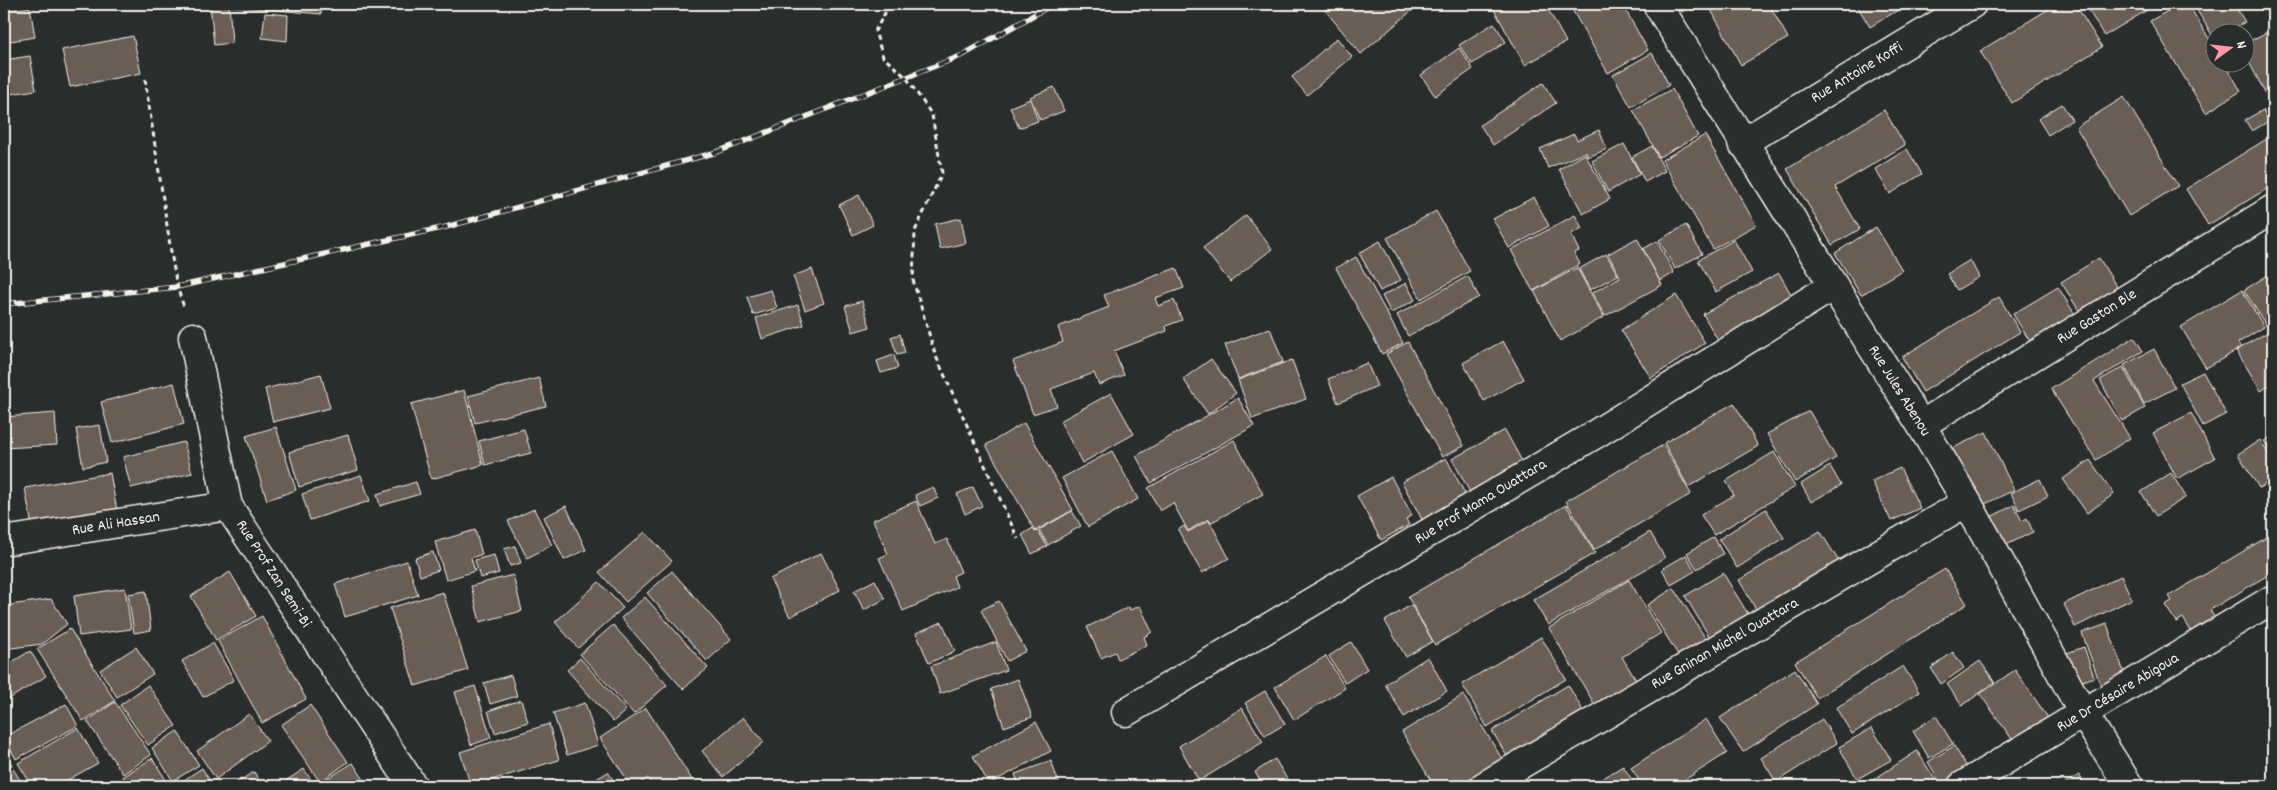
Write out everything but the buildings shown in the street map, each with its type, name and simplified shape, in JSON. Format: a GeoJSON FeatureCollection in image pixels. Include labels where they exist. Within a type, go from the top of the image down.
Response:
{"type":"FeatureCollection","features":[{"type":"Feature","properties":{"kind":"street","name":"Rue Jules Abenou"},"geometry":{"type":"LineString","coordinates":[[1657,4],[1742,143],[1921,425],[1967,502],[2083,713],[2129,786]]}},
{"type":"Feature","properties":{"kind":"street","name":"Rue Antoine Koffi"},"geometry":{"type":"LineString","coordinates":[[1742,143],[1972,4]]}},
{"type":"Feature","properties":{"kind":"street","name":"Rue Gaston Ble"},"geometry":{"type":"LineString","coordinates":[[1921,425],[2273,209]]}},
{"type":"Feature","properties":{"kind":"street","name":"Rue Prof Mama Ouattara"},"geometry":{"type":"LineString","coordinates":[[1126,712],[1594,435],[1833,286]]}},
{"type":"Feature","properties":{"kind":"street","name":"Rue Prof Zan Semi-Bi"},"geometry":{"type":"LineString","coordinates":[[193,337],[228,506],[412,786]]}},
{"type":"Feature","properties":{"kind":"street","name":"Rue Gninan Michel Ouattara"},"geometry":{"type":"LineString","coordinates":[[1484,786],[1967,502]]}},
{"type":"Feature","properties":{"kind":"street","name":"Rue Ali Hassan"},"geometry":{"type":"LineString","coordinates":[[4,541],[228,506]]}},
{"type":"Feature","properties":{"kind":"street","name":"Rue Dr Césaire Abigoua"},"geometry":{"type":"LineString","coordinates":[[1962,786],[2273,599]]}},
{"type":"Feature","properties":{"kind":"path"},"geometry":{"type":"LineString","coordinates":[[890,4],[875,31],[883,57],[906,77],[932,115],[942,172],[915,231],[913,280],[936,354],[1018,539]]}},
{"type":"Feature","properties":{"kind":"path"},"geometry":{"type":"LineString","coordinates":[[145,79],[177,287],[193,337]]}},
{"type":"Feature","properties":{"kind":"railway"},"geometry":{"type":"LineString","coordinates":[[4,304],[177,287],[446,227],[717,152],[963,55],[1053,4]]}}]}
